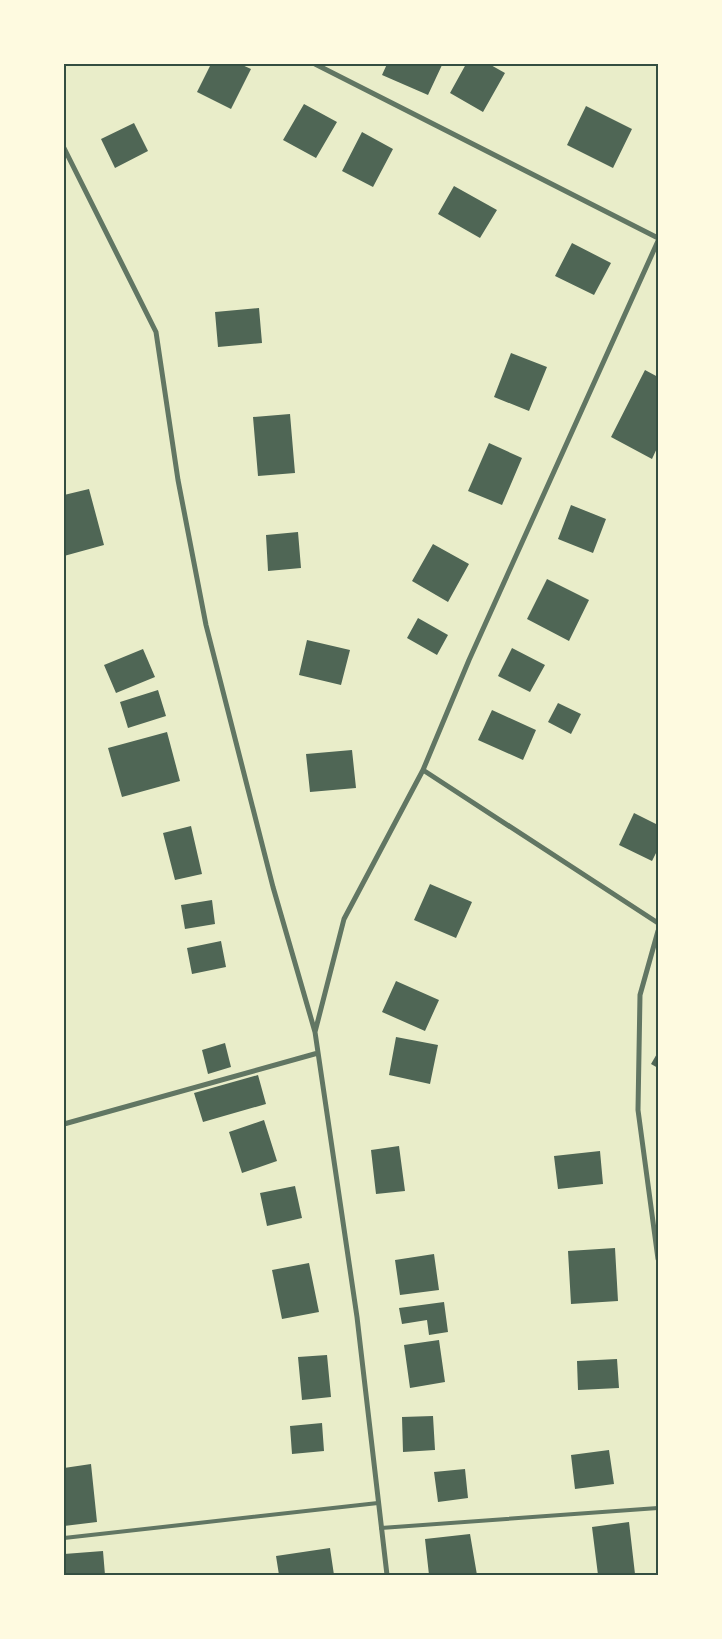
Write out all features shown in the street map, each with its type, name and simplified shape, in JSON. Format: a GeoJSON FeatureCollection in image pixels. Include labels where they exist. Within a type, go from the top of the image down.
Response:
{"type":"FeatureCollection","features":[{"type":"Feature","properties":{"kind":"street"},"geometry":{"type":"LineString","coordinates":[[314,1032],[344,919],[423,770],[469,660],[658,240],[315,64]]}},
{"type":"Feature","properties":{"kind":"street"},"geometry":{"type":"LineString","coordinates":[[64,148],[156,332],[178,480],[206,625],[273,887],[314,1032],[318,1053],[357,1317],[387,1575]]}},
{"type":"Feature","properties":{"kind":"street"},"geometry":{"type":"LineString","coordinates":[[423,770],[658,923]]}},
{"type":"Feature","properties":{"kind":"street"},"geometry":{"type":"LineString","coordinates":[[658,931],[640,996],[638,1110],[658,1259]]}},
{"type":"Feature","properties":{"kind":"street"},"geometry":{"type":"LineString","coordinates":[[64,1124],[318,1053]]}},
{"type":"Feature","properties":{"kind":"lane"},"geometry":{"type":"LineString","coordinates":[[64,1538],[378,1503]]}},
{"type":"Feature","properties":{"kind":"lane"},"geometry":{"type":"LineString","coordinates":[[381,1528],[658,1508]]}},
{"type":"Feature","properties":{"kind":"building"},"geometry":{"type":"Polygon","coordinates":[[[211,64],[240,64],[251,69],[231,109],[197,92],[211,64]]]}},
{"type":"Feature","properties":{"kind":"building"},"geometry":{"type":"Polygon","coordinates":[[[387,64],[442,65],[428,95],[382,75],[387,64]]]}},
{"type":"Feature","properties":{"kind":"building"},"geometry":{"type":"Polygon","coordinates":[[[466,64],[489,64],[505,73],[483,112],[450,93],[466,64]]]}},
{"type":"Feature","properties":{"kind":"building"},"geometry":{"type":"Polygon","coordinates":[[[304,104],[337,122],[316,158],[283,140],[304,104]]]}},
{"type":"Feature","properties":{"kind":"building"},"geometry":{"type":"Polygon","coordinates":[[[586,106],[632,129],[613,168],[567,145],[586,106]]]}},
{"type":"Feature","properties":{"kind":"building"},"geometry":{"type":"Polygon","coordinates":[[[134,123],[148,151],[115,168],[101,139],[134,123]]]}},
{"type":"Feature","properties":{"kind":"building"},"geometry":{"type":"Polygon","coordinates":[[[362,132],[393,149],[373,187],[342,171],[362,132]]]}},
{"type":"Feature","properties":{"kind":"building"},"geometry":{"type":"Polygon","coordinates":[[[454,186],[497,210],[480,238],[438,214],[454,186]]]}},
{"type":"Feature","properties":{"kind":"building"},"geometry":{"type":"Polygon","coordinates":[[[572,243],[611,263],[594,295],[555,276],[572,243]]]}},
{"type":"Feature","properties":{"kind":"building"},"geometry":{"type":"Polygon","coordinates":[[[259,308],[262,343],[218,347],[215,312],[259,308]]]}},
{"type":"Feature","properties":{"kind":"building"},"geometry":{"type":"Polygon","coordinates":[[[511,353],[547,367],[529,411],[494,397],[511,353]]]}},
{"type":"Feature","properties":{"kind":"building"},"geometry":{"type":"Polygon","coordinates":[[[645,370],[658,377],[658,446],[652,459],[611,437],[645,370]]]}},
{"type":"Feature","properties":{"kind":"building"},"geometry":{"type":"Polygon","coordinates":[[[290,414],[295,473],[258,476],[253,417],[290,414]]]}},
{"type":"Feature","properties":{"kind":"building"},"geometry":{"type":"Polygon","coordinates":[[[489,443],[522,458],[502,505],[468,491],[489,443]]]}},
{"type":"Feature","properties":{"kind":"building"},"geometry":{"type":"Polygon","coordinates":[[[89,489],[104,545],[64,556],[64,495],[89,489]]]}},
{"type":"Feature","properties":{"kind":"building"},"geometry":{"type":"Polygon","coordinates":[[[571,505],[606,519],[593,553],[558,539],[571,505]]]}},
{"type":"Feature","properties":{"kind":"building"},"geometry":{"type":"Polygon","coordinates":[[[298,532],[301,568],[268,571],[266,535],[298,532]]]}},
{"type":"Feature","properties":{"kind":"building"},"geometry":{"type":"Polygon","coordinates":[[[433,544],[469,564],[448,602],[412,581],[433,544]]]}},
{"type":"Feature","properties":{"kind":"building"},"geometry":{"type":"Polygon","coordinates":[[[547,579],[589,600],[569,641],[527,619],[547,579]]]}},
{"type":"Feature","properties":{"kind":"building"},"geometry":{"type":"Polygon","coordinates":[[[418,618],[448,635],[437,655],[407,638],[418,618]]]}},
{"type":"Feature","properties":{"kind":"building"},"geometry":{"type":"Polygon","coordinates":[[[307,640],[350,650],[341,685],[299,675],[307,640]]]}},
{"type":"Feature","properties":{"kind":"building"},"geometry":{"type":"Polygon","coordinates":[[[512,648],[545,665],[530,692],[498,676],[512,648]]]}},
{"type":"Feature","properties":{"kind":"building"},"geometry":{"type":"Polygon","coordinates":[[[143,649],[155,677],[116,693],[104,665],[143,649]]]}},
{"type":"Feature","properties":{"kind":"building"},"geometry":{"type":"Polygon","coordinates":[[[158,690],[166,716],[128,728],[120,702],[158,690]]]}},
{"type":"Feature","properties":{"kind":"building"},"geometry":{"type":"Polygon","coordinates":[[[558,703],[581,714],[571,734],[548,722],[558,703]]]}},
{"type":"Feature","properties":{"kind":"building"},"geometry":{"type":"Polygon","coordinates":[[[492,710],[536,730],[523,760],[478,740],[492,710]]]}},
{"type":"Feature","properties":{"kind":"building"},"geometry":{"type":"Polygon","coordinates":[[[167,732],[180,781],[122,797],[108,748],[167,732]]]}},
{"type":"Feature","properties":{"kind":"building"},"geometry":{"type":"Polygon","coordinates":[[[352,750],[356,788],[310,792],[306,754],[352,750]]]}},
{"type":"Feature","properties":{"kind":"building"},"geometry":{"type":"Polygon","coordinates":[[[634,813],[658,825],[658,849],[652,861],[619,845],[634,813]]]}},
{"type":"Feature","properties":{"kind":"building"},"geometry":{"type":"Polygon","coordinates":[[[191,826],[202,874],[175,880],[163,833],[191,826]]]}},
{"type":"Feature","properties":{"kind":"building"},"geometry":{"type":"Polygon","coordinates":[[[430,884],[472,902],[456,938],[414,920],[430,884]]]}},
{"type":"Feature","properties":{"kind":"building"},"geometry":{"type":"Polygon","coordinates":[[[212,900],[215,924],[185,929],[181,905],[212,900]]]}},
{"type":"Feature","properties":{"kind":"building"},"geometry":{"type":"Polygon","coordinates":[[[221,941],[226,967],[192,974],[187,948],[221,941]]]}},
{"type":"Feature","properties":{"kind":"building"},"geometry":{"type":"Polygon","coordinates":[[[396,981],[439,1000],[425,1031],[382,1012],[396,981]]]}},
{"type":"Feature","properties":{"kind":"building"},"geometry":{"type":"Polygon","coordinates":[[[396,1037],[438,1045],[430,1084],[389,1075],[396,1037]]]}},
{"type":"Feature","properties":{"kind":"building"},"geometry":{"type":"Polygon","coordinates":[[[225,1043],[231,1067],[208,1074],[202,1050],[225,1043]]]}},
{"type":"Feature","properties":{"kind":"building"},"geometry":{"type":"Polygon","coordinates":[[[658,1052],[658,1068],[651,1064],[658,1052]]]}},
{"type":"Feature","properties":{"kind":"building"},"geometry":{"type":"Polygon","coordinates":[[[258,1075],[266,1104],[203,1122],[194,1093],[258,1075]]]}},
{"type":"Feature","properties":{"kind":"building"},"geometry":{"type":"Polygon","coordinates":[[[264,1120],[277,1161],[242,1173],[229,1132],[264,1120]]]}},
{"type":"Feature","properties":{"kind":"building"},"geometry":{"type":"Polygon","coordinates":[[[399,1146],[405,1191],[376,1194],[371,1150],[399,1146]]]}},
{"type":"Feature","properties":{"kind":"building"},"geometry":{"type":"Polygon","coordinates":[[[600,1151],[603,1184],[558,1189],[554,1156],[600,1151]]]}},
{"type":"Feature","properties":{"kind":"building"},"geometry":{"type":"Polygon","coordinates":[[[295,1186],[302,1218],[267,1226],[260,1193],[295,1186]]]}},
{"type":"Feature","properties":{"kind":"building"},"geometry":{"type":"Polygon","coordinates":[[[615,1248],[618,1301],[571,1304],[568,1251],[615,1248]]]}},
{"type":"Feature","properties":{"kind":"building"},"geometry":{"type":"Polygon","coordinates":[[[434,1254],[439,1290],[400,1295],[395,1260],[434,1254]]]}},
{"type":"Feature","properties":{"kind":"building"},"geometry":{"type":"Polygon","coordinates":[[[309,1263],[319,1312],[282,1319],[272,1270],[309,1263]]]}},
{"type":"Feature","properties":{"kind":"building"},"geometry":{"type":"Polygon","coordinates":[[[444,1302],[448,1332],[429,1335],[427,1320],[402,1324],[399,1308],[444,1302]]]}},
{"type":"Feature","properties":{"kind":"building"},"geometry":{"type":"Polygon","coordinates":[[[439,1340],[445,1382],[410,1388],[404,1345],[439,1340]]]}},
{"type":"Feature","properties":{"kind":"building"},"geometry":{"type":"Polygon","coordinates":[[[327,1355],[331,1397],[302,1400],[298,1357],[327,1355]]]}},
{"type":"Feature","properties":{"kind":"building"},"geometry":{"type":"Polygon","coordinates":[[[617,1359],[619,1388],[578,1390],[577,1361],[617,1359]]]}},
{"type":"Feature","properties":{"kind":"building"},"geometry":{"type":"Polygon","coordinates":[[[433,1416],[435,1450],[403,1452],[402,1417],[433,1416]]]}},
{"type":"Feature","properties":{"kind":"building"},"geometry":{"type":"Polygon","coordinates":[[[322,1423],[324,1451],[292,1454],[290,1426],[322,1423]]]}},
{"type":"Feature","properties":{"kind":"building"},"geometry":{"type":"Polygon","coordinates":[[[609,1450],[614,1484],[575,1489],[571,1455],[609,1450]]]}},
{"type":"Feature","properties":{"kind":"building"},"geometry":{"type":"Polygon","coordinates":[[[91,1464],[97,1522],[64,1526],[64,1468],[91,1464]]]}},
{"type":"Feature","properties":{"kind":"building"},"geometry":{"type":"Polygon","coordinates":[[[465,1469],[468,1498],[438,1502],[434,1472],[465,1469]]]}},
{"type":"Feature","properties":{"kind":"building"},"geometry":{"type":"Polygon","coordinates":[[[629,1522],[635,1574],[598,1575],[592,1527],[629,1522]]]}},
{"type":"Feature","properties":{"kind":"building"},"geometry":{"type":"Polygon","coordinates":[[[470,1534],[477,1575],[429,1575],[425,1539],[470,1534]]]}},
{"type":"Feature","properties":{"kind":"building"},"geometry":{"type":"Polygon","coordinates":[[[330,1548],[334,1575],[279,1575],[276,1556],[330,1548]]]}},
{"type":"Feature","properties":{"kind":"building"},"geometry":{"type":"Polygon","coordinates":[[[103,1551],[105,1575],[64,1575],[64,1554],[103,1551]]]}}]}
